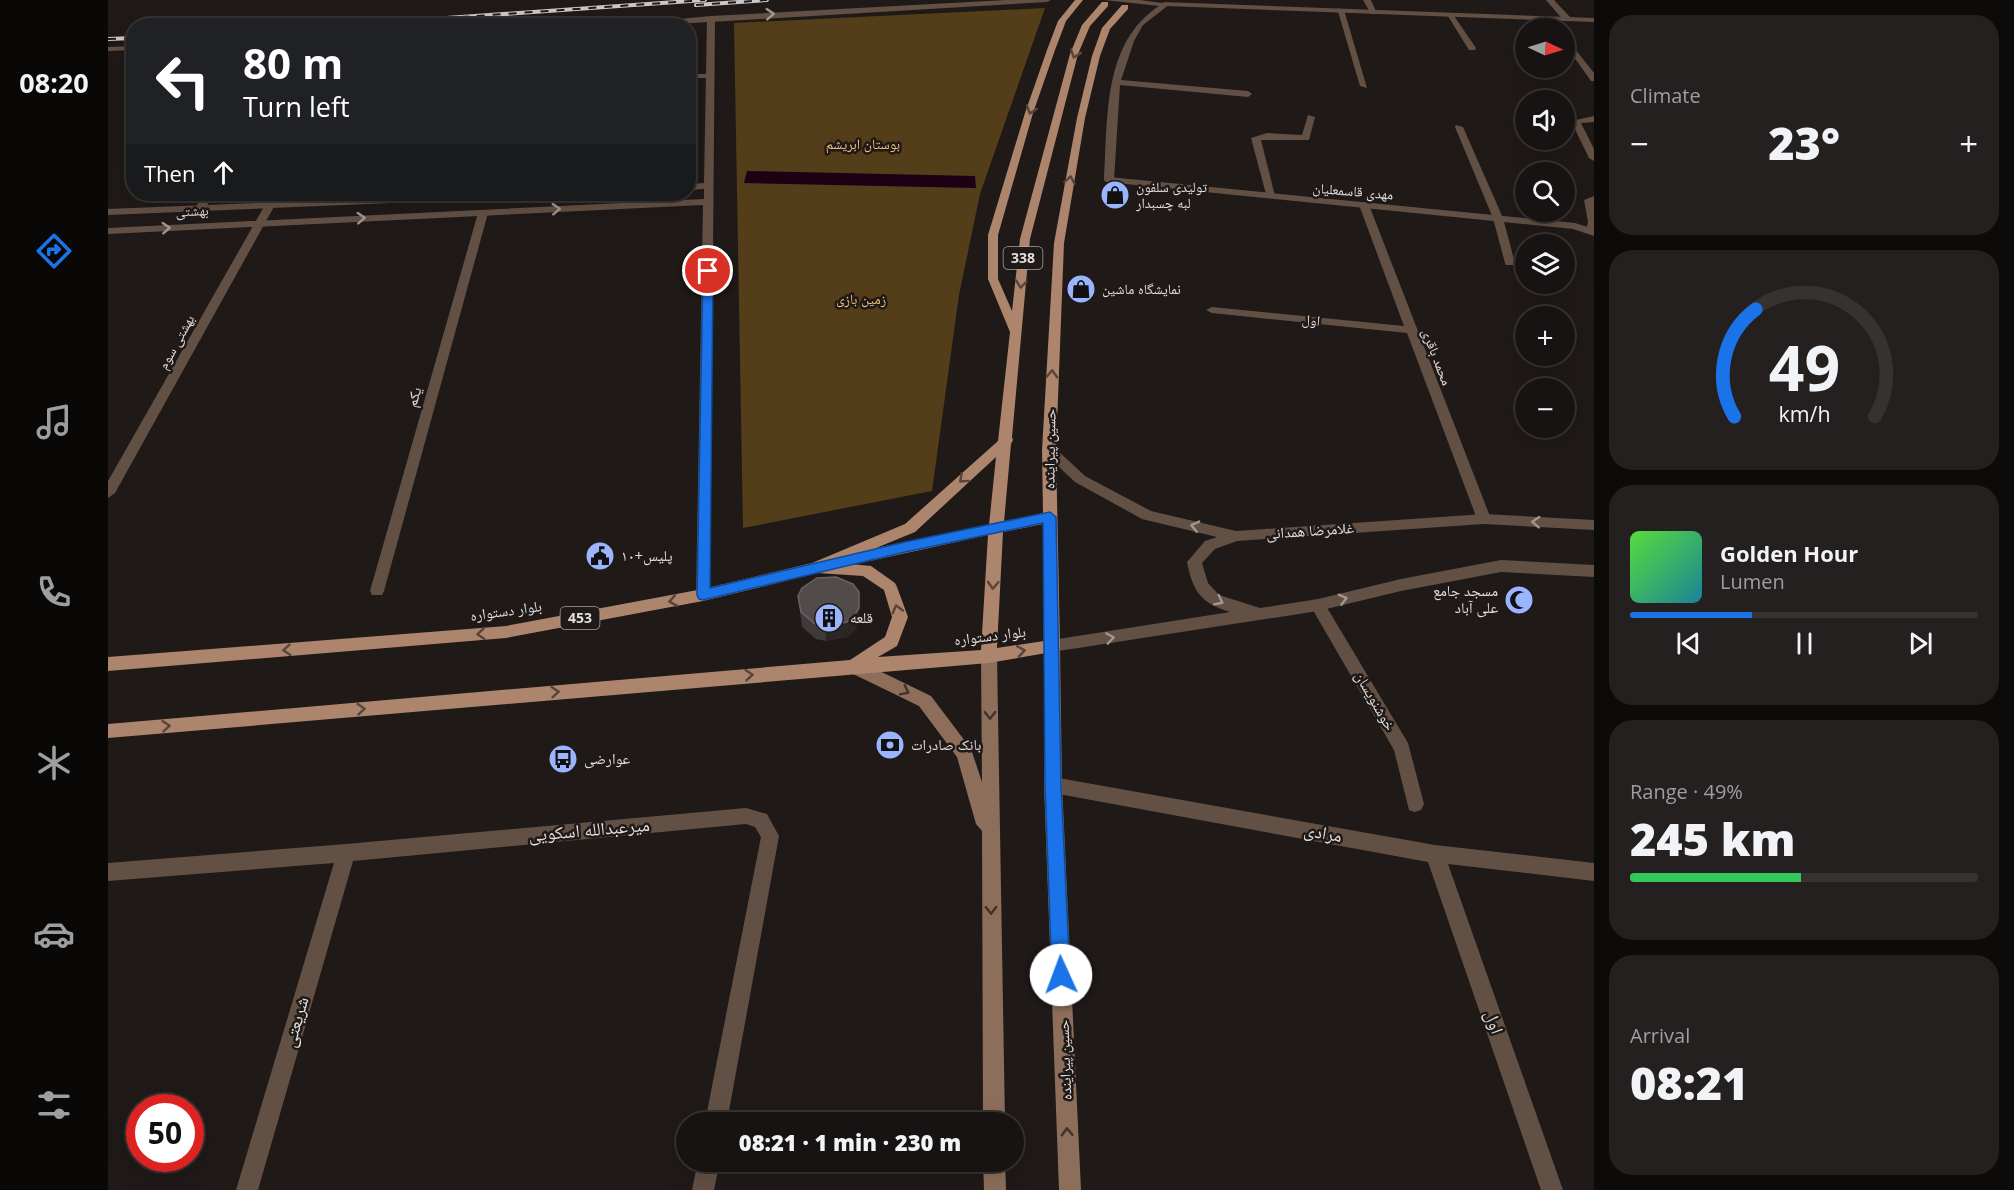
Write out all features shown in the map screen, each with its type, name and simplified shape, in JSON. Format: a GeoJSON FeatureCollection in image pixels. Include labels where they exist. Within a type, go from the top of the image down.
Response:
{"type":"FeatureCollection","features":[{"type":"Feature","properties":{"kind":"main road"},"geometry":{"type":"LineString","coordinates":[[1016,333],[993,279],[993,235],[1029,113],[1051,50],[1062,21],[1079,0]]}},
{"type":"Feature","properties":{"kind":"main road","name":"338"},"geometry":{"type":"LineString","coordinates":[[994,1112],[989,656],[996,527],[1007,440],[1025,239],[1074,54],[1086,25],[1106,2]]}},
{"type":"Feature","properties":{"kind":"main road","name":"حسین پیراینده"},"geometry":{"type":"LineString","coordinates":[[1070,1190],[1053,785],[1049,450],[1059,243],[1096,56],[1106,28],[1125,7]]}},
{"type":"Feature","properties":{"kind":"main road","name":"بلوار دستواره"},"geometry":{"type":"LineString","coordinates":[[108,664],[506,632],[703,595],[815,568],[910,528],[1007,440]]}},
{"type":"Feature","properties":{"kind":"main road"},"geometry":{"type":"LineString","coordinates":[[815,568],[1050,517]]}},
{"type":"Feature","properties":{"kind":"main road"},"geometry":{"type":"LineString","coordinates":[[815,568],[866,570],[890,587],[900,616],[891,641],[853,666]]}},
{"type":"Feature","properties":{"kind":"main road","name":"بلوار دستواره"},"geometry":{"type":"LineString","coordinates":[[108,731],[989,656],[1052,646]]}},
{"type":"Feature","properties":{"kind":"main road"},"geometry":{"type":"LineString","coordinates":[[853,666],[925,701],[964,754],[990,841]]}},
{"type":"Feature","properties":{"kind":"main road"},"geometry":{"type":"LineString","coordinates":[[994,1172],[994,1190]]}},
{"type":"Feature","properties":{"kind":"street"},"geometry":{"type":"LineString","coordinates":[[696,19],[1047,0]]}},
{"type":"Feature","properties":{"kind":"street"},"geometry":{"type":"LineString","coordinates":[[1367,0],[1374,12]]}},
{"type":"Feature","properties":{"kind":"street"},"geometry":{"type":"LineString","coordinates":[[1550,0],[1566,18]]}},
{"type":"Feature","properties":{"kind":"street"},"geometry":{"type":"LineString","coordinates":[[1106,2],[1526,18]]}},
{"type":"Feature","properties":{"kind":"street"},"geometry":{"type":"LineString","coordinates":[[1166,4],[1142,22],[1122,56],[1117,82],[1248,94]]}},
{"type":"Feature","properties":{"kind":"street"},"geometry":{"type":"LineString","coordinates":[[1340,10],[1364,86]]}},
{"type":"Feature","properties":{"kind":"street"},"geometry":{"type":"LineString","coordinates":[[1449,15],[1473,48]]}},
{"type":"Feature","properties":{"kind":"street"},"geometry":{"type":"LineString","coordinates":[[703,595],[711,18]]}},
{"type":"Feature","properties":{"kind":"street"},"geometry":{"type":"LineString","coordinates":[[1575,19],[1594,20]]}},
{"type":"Feature","properties":{"kind":"street"},"geometry":{"type":"LineString","coordinates":[[108,61],[120,48]]}},
{"type":"Feature","properties":{"kind":"street"},"geometry":{"type":"LineString","coordinates":[[108,49],[126,48]]}},
{"type":"Feature","properties":{"kind":"street"},"geometry":{"type":"LineString","coordinates":[[1575,52],[1594,79]]}},
{"type":"Feature","properties":{"kind":"street"},"geometry":{"type":"LineString","coordinates":[[696,76],[711,76]]}},
{"type":"Feature","properties":{"kind":"street","name":"مهدی قاسمعلیان"},"geometry":{"type":"LineString","coordinates":[[1117,82],[1109,180],[1575,226],[1593,232]]}},
{"type":"Feature","properties":{"kind":"street"},"geometry":{"type":"LineString","coordinates":[[1270,196],[1256,138],[1306,138],[1311,117]]}},
{"type":"Feature","properties":{"kind":"street"},"geometry":{"type":"LineString","coordinates":[[1594,119],[1575,121],[1594,158]]}},
{"type":"Feature","properties":{"kind":"street"},"geometry":{"type":"LineString","coordinates":[[1459,127],[1498,218],[1509,263]]}},
{"type":"Feature","properties":{"kind":"street"},"geometry":{"type":"LineString","coordinates":[[696,187],[709,186]]}},
{"type":"Feature","properties":{"kind":"street"},"geometry":{"type":"LineString","coordinates":[[1593,232],[1589,200],[1594,199]]}},
{"type":"Feature","properties":{"kind":"street"},"geometry":{"type":"LineString","coordinates":[[200,208],[204,201]]}},
{"type":"Feature","properties":{"kind":"street"},"geometry":{"type":"LineString","coordinates":[[108,212],[331,201]]}},
{"type":"Feature","properties":{"kind":"street","name":"بهشتی"},"geometry":{"type":"LineString","coordinates":[[108,231],[709,202]]}},
{"type":"Feature","properties":{"kind":"street","name":"بهشتی سوم"},"geometry":{"type":"LineString","coordinates":[[108,493],[270,205]]}},
{"type":"Feature","properties":{"kind":"street","name":"محمد باقری"},"geometry":{"type":"LineString","coordinates":[[1364,205],[1484,519]]}},
{"type":"Feature","properties":{"kind":"street","name":"یکم"},"geometry":{"type":"LineString","coordinates":[[377,591],[483,213]]}},
{"type":"Feature","properties":{"kind":"street","name":"اول"},"geometry":{"type":"LineString","coordinates":[[1212,310],[1410,330]]}},
{"type":"Feature","properties":{"kind":"street","name":"غلامرضا همدانی"},"geometry":{"type":"LineString","coordinates":[[1049,450],[1080,479],[1148,515],[1236,536],[1484,519],[1594,525]]}},
{"type":"Feature","properties":{"kind":"street"},"geometry":{"type":"LineString","coordinates":[[1236,536],[1210,545],[1194,562],[1198,584],[1211,598],[1229,606],[1264,614]]}},
{"type":"Feature","properties":{"kind":"street"},"geometry":{"type":"LineString","coordinates":[[1052,646],[1318,605],[1401,585],[1501,566],[1594,571]]}},
{"type":"Feature","properties":{"kind":"street","name":"خوشنویسان"},"geometry":{"type":"LineString","coordinates":[[1318,605],[1402,748],[1415,804]]}},
{"type":"Feature","properties":{"kind":"street","name":"مرادی"},"geometry":{"type":"LineString","coordinates":[[1053,785],[1435,854],[1594,872]]}},
{"type":"Feature","properties":{"kind":"street","name":"میرعبدالله اسکویی"},"geometry":{"type":"LineString","coordinates":[[108,872],[346,854],[746,816],[761,820],[770,836],[718,1112]]}},
{"type":"Feature","properties":{"kind":"street","name":"شریعتی"},"geometry":{"type":"LineString","coordinates":[[247,1190],[346,854]]}},
{"type":"Feature","properties":{"kind":"street","name":"اول"},"geometry":{"type":"LineString","coordinates":[[1435,854],[1552,1190]]}},
{"type":"Feature","properties":{"kind":"street"},"geometry":{"type":"LineString","coordinates":[[703,1190],[707,1172]]}},
{"type":"Feature","properties":{"kind":"green space","name":"بوستان ابریشم"},"geometry":{"type":"Polygon","coordinates":[[[1045,8],[980,194],[959,295],[932,491],[743,528],[734,23],[1045,8]]]}},
{"type":"Feature","properties":{"kind":"shaded area"},"geometry":{"type":"Polygon","coordinates":[[[747,171],[975,176],[976,188],[744,183],[747,171]]]}},
{"type":"Feature","properties":{"kind":"building"},"geometry":{"type":"Polygon","coordinates":[[[836,577],[853,584],[859,592],[859,608],[847,622],[825,626],[815,624],[801,612],[798,596],[802,588],[817,578],[836,577]]]}},
{"type":"Feature","properties":{"kind":"railway"},"geometry":{"type":"LineString","coordinates":[[447,18],[705,0]]}},
{"type":"Feature","properties":{"kind":"railway"},"geometry":{"type":"LineString","coordinates":[[696,5],[767,0]]}},
{"type":"Feature","properties":{"kind":"railway"},"geometry":{"type":"LineString","coordinates":[[108,39],[126,38]]}},
{"type":"Feature","properties":{"kind":"place","name":"تولیدی سلفون لبه‌ چسبدار"},"geometry":{"type":"Point","coordinates":[1115,195]}},
{"type":"Feature","properties":{"kind":"place","name":"نمایشگاه ماشین"},"geometry":{"type":"Point","coordinates":[1081,289]}},
{"type":"Feature","properties":{"kind":"place","name":"پلیس+۱۰"},"geometry":{"type":"Point","coordinates":[600,556]}},
{"type":"Feature","properties":{"kind":"place","name":"مسجد جامع علی آباد"},"geometry":{"type":"Point","coordinates":[1519,600]}},
{"type":"Feature","properties":{"kind":"place","name":"قلعه"},"geometry":{"type":"Point","coordinates":[829,618]}},
{"type":"Feature","properties":{"kind":"place","name":"بانک صادرات"},"geometry":{"type":"Point","coordinates":[890,745]}},
{"type":"Feature","properties":{"kind":"place","name":"عوارضی"},"geometry":{"type":"Point","coordinates":[563,759]}},
{"type":"Feature","properties":{"kind":"route"},"geometry":{"type":"LineString","coordinates":[[708,271],[703,595],[905,547],[1050,517],[1053,785],[1061,975]]}},
{"type":"Feature","properties":{"kind":"park label","name":"زمین بازی"},"geometry":{"type":"Point","coordinates":[861,299]}}]}
